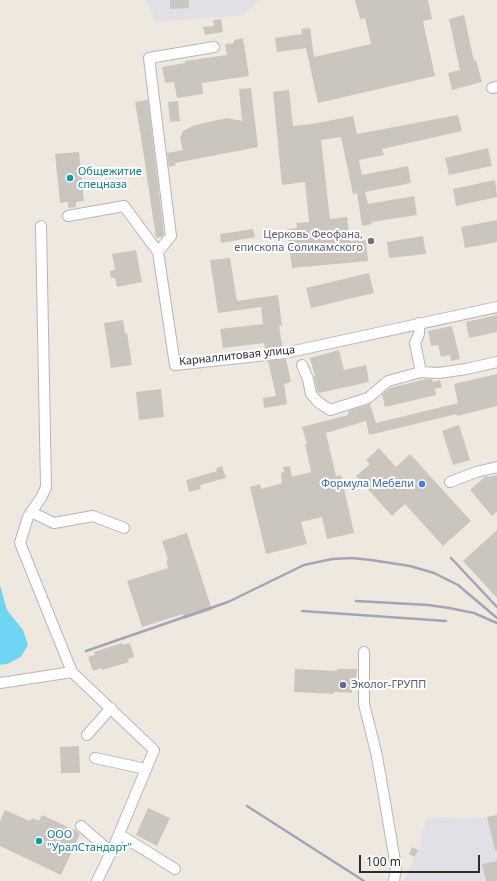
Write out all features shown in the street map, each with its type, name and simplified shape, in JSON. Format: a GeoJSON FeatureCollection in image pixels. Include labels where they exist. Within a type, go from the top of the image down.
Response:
{"type":"FeatureCollection","features":[{"type":"Feature","properties":{"kind":"lane"},"geometry":{"type":"LineString","coordinates":[[158,252],[171,236],[149,58],[214,47]]}},
{"type":"Feature","properties":{"kind":"lane","name":"Карналлитовая улица"},"geometry":{"type":"LineString","coordinates":[[68,216],[124,206],[158,252],[175,365],[285,353],[497,307]]}},
{"type":"Feature","properties":{"kind":"lane"},"geometry":{"type":"LineString","coordinates":[[41,226],[46,487],[42,496],[28,517],[20,543],[72,672],[154,750],[98,881]]}},
{"type":"Feature","properties":{"kind":"lane"},"geometry":{"type":"LineString","coordinates":[[419,323],[419,334],[415,343],[421,372]]}},
{"type":"Feature","properties":{"kind":"lane"},"geometry":{"type":"LineString","coordinates":[[302,365],[308,379],[311,394],[318,402],[330,410],[368,398],[388,381],[421,372],[439,373],[497,362]]}},
{"type":"Feature","properties":{"kind":"lane"},"geometry":{"type":"LineString","coordinates":[[450,482],[476,472],[497,467]]}},
{"type":"Feature","properties":{"kind":"lane"},"geometry":{"type":"LineString","coordinates":[[32,512],[54,523],[93,516],[124,528]]}},
{"type":"Feature","properties":{"kind":"lane"},"geometry":{"type":"LineString","coordinates":[[364,652],[364,704],[376,752],[396,867],[394,881]]}},
{"type":"Feature","properties":{"kind":"lane"},"geometry":{"type":"LineString","coordinates":[[0,683],[72,672]]}},
{"type":"Feature","properties":{"kind":"lane"},"geometry":{"type":"LineString","coordinates":[[87,735],[110,708]]}},
{"type":"Feature","properties":{"kind":"lane"},"geometry":{"type":"LineString","coordinates":[[95,758],[146,769]]}},
{"type":"Feature","properties":{"kind":"lane"},"geometry":{"type":"LineString","coordinates":[[81,826],[111,852]]}},
{"type":"Feature","properties":{"kind":"lane"},"geometry":{"type":"LineString","coordinates":[[119,834],[175,869]]}},
{"type":"Feature","properties":{"kind":"shaded area"},"geometry":{"type":"Polygon","coordinates":[[[146,0],[259,0],[243,15],[156,22],[146,0]]]}},
{"type":"Feature","properties":{"kind":"shaded area"},"geometry":{"type":"Polygon","coordinates":[[[497,815],[497,881],[403,881],[415,857],[409,854],[412,847],[418,850],[422,840],[420,837],[427,819],[442,817],[463,819],[497,815]]]}},
{"type":"Feature","properties":{"kind":"water"},"geometry":{"type":"Polygon","coordinates":[[[0,585],[7,610],[23,630],[28,645],[21,657],[7,664],[0,665],[0,585]]]}},
{"type":"Feature","properties":{"kind":"building"},"geometry":{"type":"Polygon","coordinates":[[[170,0],[189,0],[189,8],[170,9],[170,0]]]}},
{"type":"Feature","properties":{"kind":"building"},"geometry":{"type":"Polygon","coordinates":[[[355,0],[428,0],[432,19],[423,21],[435,76],[318,103],[306,48],[277,52],[275,38],[302,34],[301,29],[310,28],[314,57],[371,44],[365,18],[360,19],[355,0]]]}},
{"type":"Feature","properties":{"kind":"building"},"geometry":{"type":"Polygon","coordinates":[[[464,15],[474,61],[476,60],[482,82],[452,90],[448,73],[460,70],[449,19],[464,15]]]}},
{"type":"Feature","properties":{"kind":"building"},"geometry":{"type":"Polygon","coordinates":[[[221,19],[223,32],[205,35],[203,27],[214,26],[213,20],[221,19]]]}},
{"type":"Feature","properties":{"kind":"building"},"geometry":{"type":"Polygon","coordinates":[[[243,38],[249,76],[202,83],[203,94],[177,98],[174,82],[165,83],[162,67],[185,63],[185,61],[227,55],[225,44],[234,43],[234,40],[243,38]]]}},
{"type":"Feature","properties":{"kind":"building"},"geometry":{"type":"Polygon","coordinates":[[[251,88],[258,147],[175,163],[176,165],[169,167],[167,153],[183,150],[180,138],[183,131],[195,125],[227,118],[242,121],[239,89],[251,88]]]}},
{"type":"Feature","properties":{"kind":"building"},"geometry":{"type":"Polygon","coordinates":[[[289,90],[293,126],[353,116],[357,134],[458,115],[462,131],[382,149],[384,155],[359,160],[362,175],[408,166],[411,183],[365,192],[368,204],[414,196],[417,215],[371,222],[372,224],[362,226],[357,193],[353,194],[341,137],[321,140],[330,219],[347,217],[350,241],[366,240],[368,261],[292,268],[287,229],[297,228],[296,223],[309,222],[305,182],[282,185],[273,92],[289,90]]]}},
{"type":"Feature","properties":{"kind":"building"},"geometry":{"type":"Polygon","coordinates":[[[148,100],[164,234],[162,237],[156,238],[135,102],[148,100]]]}},
{"type":"Feature","properties":{"kind":"building"},"geometry":{"type":"Polygon","coordinates":[[[178,101],[180,121],[170,122],[168,102],[178,101]]]}},
{"type":"Feature","properties":{"kind":"building"},"geometry":{"type":"Polygon","coordinates":[[[488,148],[492,166],[449,175],[445,158],[488,148]]]}},
{"type":"Feature","properties":{"kind":"building","name":"Общежитие спецназа"},"geometry":{"type":"Polygon","coordinates":[[[79,152],[84,201],[76,202],[76,207],[68,208],[68,202],[60,203],[55,154],[79,152]]]}},
{"type":"Feature","properties":{"kind":"building"},"geometry":{"type":"Polygon","coordinates":[[[495,180],[497,197],[456,206],[453,189],[495,180]]]}},
{"type":"Feature","properties":{"kind":"building"},"geometry":{"type":"Polygon","coordinates":[[[497,220],[497,242],[465,248],[461,227],[497,220]]]}},
{"type":"Feature","properties":{"kind":"building"},"geometry":{"type":"Polygon","coordinates":[[[253,229],[255,237],[221,243],[220,234],[253,229]]]}},
{"type":"Feature","properties":{"kind":"building"},"geometry":{"type":"Polygon","coordinates":[[[423,236],[426,254],[389,258],[387,242],[423,236]]]}},
{"type":"Feature","properties":{"kind":"building"},"geometry":{"type":"Polygon","coordinates":[[[136,250],[142,282],[117,287],[115,278],[111,278],[110,271],[115,270],[112,254],[136,250]]]}},
{"type":"Feature","properties":{"kind":"building"},"geometry":{"type":"Polygon","coordinates":[[[230,258],[237,301],[278,295],[282,325],[279,326],[283,347],[265,349],[264,343],[223,348],[220,329],[263,324],[261,307],[218,313],[210,260],[230,258]]]}},
{"type":"Feature","properties":{"kind":"building"},"geometry":{"type":"Polygon","coordinates":[[[369,273],[374,293],[311,308],[306,288],[369,273]]]}},
{"type":"Feature","properties":{"kind":"building"},"geometry":{"type":"Polygon","coordinates":[[[497,315],[497,332],[469,338],[466,322],[497,315]]]}},
{"type":"Feature","properties":{"kind":"building"},"geometry":{"type":"Polygon","coordinates":[[[123,320],[125,334],[127,333],[132,365],[111,368],[104,323],[123,320]]]}},
{"type":"Feature","properties":{"kind":"building"},"geometry":{"type":"Polygon","coordinates":[[[452,326],[460,359],[451,361],[450,355],[441,357],[438,345],[431,346],[428,331],[452,326]]]}},
{"type":"Feature","properties":{"kind":"building"},"geometry":{"type":"Polygon","coordinates":[[[339,350],[344,370],[366,365],[369,382],[319,393],[317,391],[310,358],[339,350]]]}},
{"type":"Feature","properties":{"kind":"building"},"geometry":{"type":"Polygon","coordinates":[[[286,359],[291,382],[284,384],[287,404],[264,408],[263,398],[276,396],[268,361],[286,359]]]}},
{"type":"Feature","properties":{"kind":"building"},"geometry":{"type":"Polygon","coordinates":[[[497,374],[497,406],[369,435],[366,421],[326,433],[336,476],[341,475],[354,533],[327,539],[322,517],[301,522],[307,544],[266,554],[250,487],[260,484],[261,489],[282,483],[281,473],[284,472],[283,467],[290,466],[292,477],[311,472],[305,444],[307,444],[302,427],[348,415],[348,411],[370,404],[376,423],[458,403],[454,384],[497,374]]]}},
{"type":"Feature","properties":{"kind":"building"},"geometry":{"type":"Polygon","coordinates":[[[426,379],[432,379],[433,382],[440,380],[442,387],[435,389],[436,395],[385,407],[382,394],[390,388],[426,379]]]}},
{"type":"Feature","properties":{"kind":"building"},"geometry":{"type":"Polygon","coordinates":[[[161,389],[164,417],[139,420],[136,392],[161,389]]]}},
{"type":"Feature","properties":{"kind":"building"},"geometry":{"type":"Polygon","coordinates":[[[459,425],[470,460],[453,465],[442,431],[459,425]]]}},
{"type":"Feature","properties":{"kind":"building"},"geometry":{"type":"Polygon","coordinates":[[[379,448],[396,467],[410,454],[471,521],[443,546],[405,504],[392,516],[356,476],[370,464],[366,460],[379,448]]]}},
{"type":"Feature","properties":{"kind":"building"},"geometry":{"type":"Polygon","coordinates":[[[222,466],[226,478],[200,485],[201,489],[189,492],[186,480],[217,471],[216,468],[222,466]]]}},
{"type":"Feature","properties":{"kind":"building"},"geometry":{"type":"Polygon","coordinates":[[[497,475],[497,512],[492,516],[470,490],[486,476],[497,475]]]}},
{"type":"Feature","properties":{"kind":"building"},"geometry":{"type":"Polygon","coordinates":[[[497,530],[497,598],[463,561],[497,530]]]}},
{"type":"Feature","properties":{"kind":"building"},"geometry":{"type":"Polygon","coordinates":[[[187,533],[212,610],[184,619],[183,614],[142,627],[127,581],[168,568],[166,561],[168,560],[162,541],[187,533]]]}},
{"type":"Feature","properties":{"kind":"building"},"geometry":{"type":"Polygon","coordinates":[[[122,643],[123,645],[130,643],[134,657],[128,659],[129,662],[102,670],[102,668],[93,671],[88,657],[95,655],[94,652],[122,643]]]}},
{"type":"Feature","properties":{"kind":"building"},"geometry":{"type":"Polygon","coordinates":[[[295,669],[337,671],[337,669],[357,669],[356,679],[352,679],[352,693],[334,692],[334,694],[294,692],[295,669]]]}},
{"type":"Feature","properties":{"kind":"building"},"geometry":{"type":"Polygon","coordinates":[[[79,746],[80,773],[61,773],[60,747],[79,746]]]}},
{"type":"Feature","properties":{"kind":"building"},"geometry":{"type":"Polygon","coordinates":[[[148,808],[170,818],[157,846],[136,835],[148,808]]]}},
{"type":"Feature","properties":{"kind":"building","name":"ООО \"УралСтандарт\""},"geometry":{"type":"Polygon","coordinates":[[[5,810],[30,821],[32,818],[39,821],[42,815],[77,831],[80,834],[61,875],[0,846],[0,821],[5,810]]]}},
{"type":"Feature","properties":{"kind":"building"},"geometry":{"type":"Polygon","coordinates":[[[497,815],[497,850],[495,850],[487,817],[497,815]]]}},
{"type":"Feature","properties":{"kind":"building"},"geometry":{"type":"Polygon","coordinates":[[[412,847],[418,850],[415,857],[409,854],[412,847]]]}},
{"type":"Feature","properties":{"kind":"building"},"geometry":{"type":"Polygon","coordinates":[[[497,861],[497,881],[486,881],[482,864],[497,861]]]}},
{"type":"Feature","properties":{"kind":"railway"},"geometry":{"type":"LineString","coordinates":[[86,651],[228,602],[304,565],[332,559],[352,558],[371,560],[410,566],[434,573],[458,585],[497,618]]}},
{"type":"Feature","properties":{"kind":"railway"},"geometry":{"type":"LineString","coordinates":[[451,558],[497,607]]}},
{"type":"Feature","properties":{"kind":"railway"},"geometry":{"type":"LineString","coordinates":[[356,601],[428,605],[449,608],[474,613],[497,623]]}},
{"type":"Feature","properties":{"kind":"railway"},"geometry":{"type":"LineString","coordinates":[[302,611],[446,621]]}},
{"type":"Feature","properties":{"kind":"railway"},"geometry":{"type":"LineString","coordinates":[[247,806],[364,881]]}},
{"type":"Feature","properties":{"kind":"place","name":"Общежитие спецназа"},"geometry":{"type":"Point","coordinates":[70,178]}},
{"type":"Feature","properties":{"kind":"place","name":"Церковь Феофана, епископа Соликамского"},"geometry":{"type":"Point","coordinates":[371,241]}},
{"type":"Feature","properties":{"kind":"place","name":"Формула Мебели"},"geometry":{"type":"Point","coordinates":[422,484]}},
{"type":"Feature","properties":{"kind":"place","name":"Эколог-ГРУПП"},"geometry":{"type":"Point","coordinates":[343,685]}},
{"type":"Feature","properties":{"kind":"place","name":"ООО \"УралСтандарт\""},"geometry":{"type":"Point","coordinates":[39,841]}}]}
